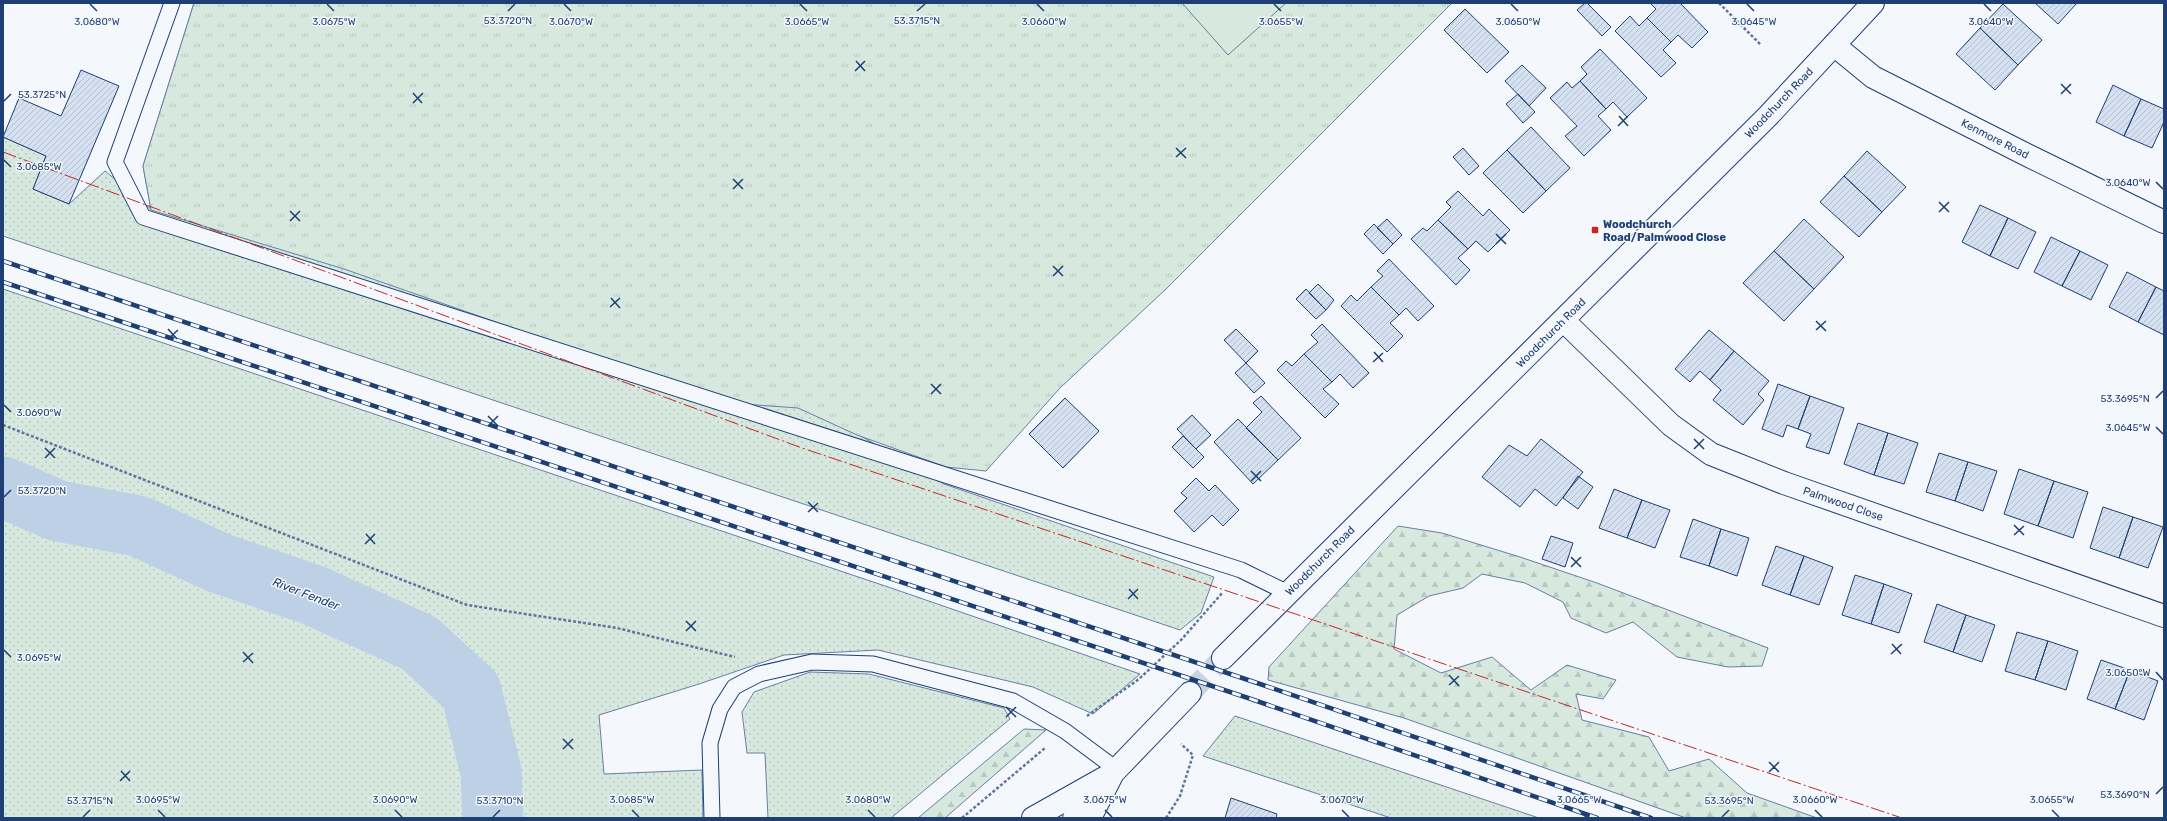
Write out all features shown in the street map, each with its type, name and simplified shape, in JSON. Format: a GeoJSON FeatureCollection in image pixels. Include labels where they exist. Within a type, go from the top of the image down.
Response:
{"type":"FeatureCollection","features":[{"type":"Feature","properties":{"kind":"main road","name":"Woodchurch Road"},"geometry":{"type":"LineString","coordinates":[[1224,658],[1564,321],[1768,116],[1873,3]]}},
{"type":"Feature","properties":{"kind":"main road","name":"Kenmore Road"},"geometry":{"type":"LineString","coordinates":[[1834,45],[1873,77],[2164,222]]}},
{"type":"Feature","properties":{"kind":"main road","name":"Palmwood Close"},"geometry":{"type":"LineString","coordinates":[[1564,321],[1671,425],[1712,454],[1784,483],[2164,616]]}},
{"type":"Feature","properties":{"kind":"main road"},"geometry":{"type":"LineString","coordinates":[[1074,818],[1115,771],[1190,693]]}},
{"type":"Feature","properties":{"kind":"main road"},"geometry":{"type":"LineString","coordinates":[[1033,818],[1115,771]]}},
{"type":"Feature","properties":{"kind":"main road"},"geometry":{"type":"LineString","coordinates":[[1090,818],[1115,771]]}},
{"type":"Feature","properties":{"kind":"lane"},"geometry":{"type":"LineString","coordinates":[[172,3],[115,162],[143,217],[1241,570],[1288,593]]}},
{"type":"Feature","properties":{"kind":"lane"},"geometry":{"type":"LineString","coordinates":[[712,818],[710,744],[720,709],[734,686],[759,674],[812,662],[873,664],[1013,701],[1065,731],[1115,771]]}},
{"type":"Feature","properties":{"kind":"path"},"geometry":{"type":"LineString","coordinates":[[1719,3],[1761,45]]}},
{"type":"Feature","properties":{"kind":"path"},"geometry":{"type":"LineString","coordinates":[[3,425],[467,605],[617,628],[737,657]]}},
{"type":"Feature","properties":{"kind":"path"},"geometry":{"type":"LineString","coordinates":[[1065,731],[1139,679],[1176,645],[1241,570]]}},
{"type":"Feature","properties":{"kind":"path"},"geometry":{"type":"LineString","coordinates":[[1158,725],[1193,755],[1180,796],[1166,818]]}},
{"type":"Feature","properties":{"kind":"path"},"geometry":{"type":"LineString","coordinates":[[962,818],[1036,756]]}},
{"type":"Feature","properties":{"kind":"green space"},"geometry":{"type":"Polygon","coordinates":[[[194,3],[453,247],[861,436],[944,484],[1214,577],[1201,613],[1180,630],[3,236],[3,137],[46,156],[33,189],[69,204],[105,171],[151,209],[143,166],[194,3]]]}},
{"type":"Feature","properties":{"kind":"green space"},"geometry":{"type":"Polygon","coordinates":[[[194,3],[1452,3],[1166,289],[1060,388],[986,471],[946,467],[857,435],[798,408],[743,404],[553,342],[344,269],[151,210],[143,166],[194,3]]]}},
{"type":"Feature","properties":{"kind":"green space"},"geometry":{"type":"Polygon","coordinates":[[[1182,3],[1286,3],[1228,55],[1182,3]]]}},
{"type":"Feature","properties":{"kind":"green space"},"geometry":{"type":"Polygon","coordinates":[[[3,289],[894,589],[1140,674],[1093,714],[1033,687],[878,650],[784,655],[699,684],[599,715],[604,774],[702,770],[703,818],[3,818],[3,289]]]}},
{"type":"Feature","properties":{"kind":"green space"},"geometry":{"type":"Polygon","coordinates":[[[1398,526],[1442,533],[1520,557],[1597,583],[1768,648],[1762,666],[1728,667],[1677,657],[1633,622],[1606,633],[1571,618],[1563,602],[1525,583],[1482,574],[1463,588],[1429,596],[1397,615],[1394,649],[1441,673],[1492,657],[1531,690],[1567,665],[1616,680],[1603,699],[1576,694],[1582,720],[1649,737],[1669,771],[1709,759],[1747,793],[1817,818],[1686,818],[1404,718],[1268,680],[1269,667],[1398,526]]]}},
{"type":"Feature","properties":{"kind":"green space"},"geometry":{"type":"Polygon","coordinates":[[[810,672],[869,674],[1004,708],[1010,719],[891,818],[768,818],[765,753],[747,753],[742,712],[754,692],[810,672]]]}},
{"type":"Feature","properties":{"kind":"green space"},"geometry":{"type":"Polygon","coordinates":[[[1235,716],[1539,818],[1391,818],[1203,756],[1235,716]]]}},
{"type":"Feature","properties":{"kind":"green space"},"geometry":{"type":"Polygon","coordinates":[[[1024,729],[1046,730],[945,818],[918,818],[1024,729]]]}},
{"type":"Feature","properties":{"kind":"building"},"geometry":{"type":"Polygon","coordinates":[[[1587,3],[1611,27],[1602,36],[1577,10],[1587,3]]]}},
{"type":"Feature","properties":{"kind":"building"},"geometry":{"type":"Polygon","coordinates":[[[1650,3],[1680,3],[1708,32],[1692,48],[1678,35],[1671,42],[1647,18],[1656,9],[1650,3]]]}},
{"type":"Feature","properties":{"kind":"building"},"geometry":{"type":"Polygon","coordinates":[[[2035,3],[2077,3],[2058,24],[2035,3]]]}},
{"type":"Feature","properties":{"kind":"building"},"geometry":{"type":"Polygon","coordinates":[[[2003,4],[2042,40],[2018,65],[1980,28],[2003,4]]]}},
{"type":"Feature","properties":{"kind":"building"},"geometry":{"type":"Polygon","coordinates":[[[1465,9],[1509,52],[1487,73],[1444,30],[1465,9]]]}},
{"type":"Feature","properties":{"kind":"building"},"geometry":{"type":"Polygon","coordinates":[[[1630,16],[1639,26],[1647,18],[1671,42],[1663,50],[1676,63],[1661,77],[1615,31],[1630,16]]]}},
{"type":"Feature","properties":{"kind":"building"},"geometry":{"type":"Polygon","coordinates":[[[1980,28],[2018,65],[1995,90],[1956,54],[1980,28]]]}},
{"type":"Feature","properties":{"kind":"building"},"geometry":{"type":"Polygon","coordinates":[[[1600,49],[1647,98],[1627,117],[1613,102],[1606,109],[1580,81],[1587,74],[1581,67],[1600,49]]]}},
{"type":"Feature","properties":{"kind":"building"},"geometry":{"type":"Polygon","coordinates":[[[1522,65],[1546,88],[1529,106],[1505,81],[1522,65]]]}},
{"type":"Feature","properties":{"kind":"building"},"geometry":{"type":"Polygon","coordinates":[[[81,70],[119,86],[69,204],[33,189],[46,156],[3,137],[19,98],[61,116],[81,70]]]}},
{"type":"Feature","properties":{"kind":"building"},"geometry":{"type":"Polygon","coordinates":[[[1580,81],[1606,109],[1598,116],[1611,130],[1584,156],[1565,136],[1577,126],[1550,98],[1567,82],[1572,88],[1580,81]]]}},
{"type":"Feature","properties":{"kind":"building"},"geometry":{"type":"Polygon","coordinates":[[[2113,85],[2141,99],[2124,136],[2096,122],[2113,85]]]}},
{"type":"Feature","properties":{"kind":"building"},"geometry":{"type":"Polygon","coordinates":[[[1518,94],[1535,112],[1523,123],[1506,104],[1518,94]]]}},
{"type":"Feature","properties":{"kind":"building"},"geometry":{"type":"Polygon","coordinates":[[[2141,99],[2164,109],[2164,122],[2152,148],[2124,136],[2141,99]]]}},
{"type":"Feature","properties":{"kind":"building"},"geometry":{"type":"Polygon","coordinates":[[[1531,127],[1570,168],[1546,191],[1507,150],[1531,127]]]}},
{"type":"Feature","properties":{"kind":"building"},"geometry":{"type":"Polygon","coordinates":[[[1463,148],[1479,166],[1469,175],[1453,157],[1463,148]]]}},
{"type":"Feature","properties":{"kind":"building"},"geometry":{"type":"Polygon","coordinates":[[[1507,150],[1546,191],[1523,213],[1483,173],[1507,150]]]}},
{"type":"Feature","properties":{"kind":"building"},"geometry":{"type":"Polygon","coordinates":[[[1867,151],[1906,187],[1882,212],[1844,176],[1867,151]]]}},
{"type":"Feature","properties":{"kind":"building"},"geometry":{"type":"Polygon","coordinates":[[[1844,176],[1882,212],[1859,237],[1820,202],[1844,176]]]}},
{"type":"Feature","properties":{"kind":"building"},"geometry":{"type":"Polygon","coordinates":[[[1458,191],[1483,216],[1489,209],[1510,230],[1488,252],[1476,241],[1468,249],[1438,220],[1451,207],[1446,202],[1458,191]]]}},
{"type":"Feature","properties":{"kind":"building"},"geometry":{"type":"Polygon","coordinates":[[[1980,205],[2008,218],[1990,256],[1962,242],[1980,205]]]}},
{"type":"Feature","properties":{"kind":"building"},"geometry":{"type":"Polygon","coordinates":[[[2008,218],[2036,232],[2018,269],[1990,256],[2008,218]]]}},
{"type":"Feature","properties":{"kind":"building"},"geometry":{"type":"Polygon","coordinates":[[[1387,219],[1402,235],[1393,244],[1377,228],[1387,219]]]}},
{"type":"Feature","properties":{"kind":"building"},"geometry":{"type":"Polygon","coordinates":[[[1804,219],[1844,257],[1814,289],[1774,251],[1804,219]]]}},
{"type":"Feature","properties":{"kind":"building"},"geometry":{"type":"Polygon","coordinates":[[[1438,220],[1468,249],[1458,258],[1470,270],[1456,285],[1411,239],[1423,228],[1427,231],[1438,220]]]}},
{"type":"Feature","properties":{"kind":"building"},"geometry":{"type":"Polygon","coordinates":[[[1374,224],[1393,244],[1383,254],[1364,234],[1374,224]]]}},
{"type":"Feature","properties":{"kind":"building"},"geometry":{"type":"Polygon","coordinates":[[[2051,237],[2080,251],[2062,286],[2034,272],[2051,237]]]}},
{"type":"Feature","properties":{"kind":"building"},"geometry":{"type":"Polygon","coordinates":[[[1774,251],[1814,289],[1784,321],[1743,283],[1774,251]]]}},
{"type":"Feature","properties":{"kind":"building"},"geometry":{"type":"Polygon","coordinates":[[[2080,251],[2108,265],[2091,300],[2062,286],[2080,251]]]}},
{"type":"Feature","properties":{"kind":"building"},"geometry":{"type":"Polygon","coordinates":[[[1389,259],[1434,306],[1418,321],[1406,308],[1399,315],[1371,287],[1383,276],[1377,271],[1389,259]]]}},
{"type":"Feature","properties":{"kind":"building"},"geometry":{"type":"Polygon","coordinates":[[[2127,272],[2156,287],[2138,322],[2109,307],[2127,272]]]}},
{"type":"Feature","properties":{"kind":"building"},"geometry":{"type":"Polygon","coordinates":[[[1318,284],[1334,300],[1326,310],[1309,293],[1318,284]]]}},
{"type":"Feature","properties":{"kind":"building"},"geometry":{"type":"Polygon","coordinates":[[[1371,287],[1399,315],[1390,323],[1403,336],[1387,352],[1341,306],[1351,295],[1357,301],[1371,287]]]}},
{"type":"Feature","properties":{"kind":"building"},"geometry":{"type":"Polygon","coordinates":[[[2156,287],[2164,291],[2164,335],[2138,322],[2156,287]]]}},
{"type":"Feature","properties":{"kind":"building"},"geometry":{"type":"Polygon","coordinates":[[[1306,289],[1326,310],[1316,319],[1296,299],[1306,289]]]}},
{"type":"Feature","properties":{"kind":"building"},"geometry":{"type":"Polygon","coordinates":[[[1322,324],[1369,373],[1353,388],[1340,374],[1332,382],[1304,354],[1318,342],[1311,335],[1322,324]]]}},
{"type":"Feature","properties":{"kind":"building"},"geometry":{"type":"Polygon","coordinates":[[[1236,329],[1258,351],[1246,363],[1224,340],[1236,329]]]}},
{"type":"Feature","properties":{"kind":"building"},"geometry":{"type":"Polygon","coordinates":[[[1709,330],[1734,351],[1710,380],[1700,371],[1690,382],[1675,369],[1709,330]]]}},
{"type":"Feature","properties":{"kind":"building"},"geometry":{"type":"Polygon","coordinates":[[[1734,351],[1769,381],[1758,394],[1764,400],[1743,425],[1713,400],[1721,390],[1710,380],[1734,351]]]}},
{"type":"Feature","properties":{"kind":"building"},"geometry":{"type":"Polygon","coordinates":[[[1304,354],[1332,382],[1323,389],[1339,404],[1325,418],[1277,370],[1286,361],[1292,366],[1304,354]]]}},
{"type":"Feature","properties":{"kind":"building"},"geometry":{"type":"Polygon","coordinates":[[[1246,363],[1265,383],[1254,393],[1235,373],[1246,363]]]}},
{"type":"Feature","properties":{"kind":"building"},"geometry":{"type":"Polygon","coordinates":[[[1778,384],[1810,396],[1798,429],[1787,425],[1783,437],[1762,429],[1778,384]]]}},
{"type":"Feature","properties":{"kind":"building"},"geometry":{"type":"Polygon","coordinates":[[[1261,396],[1301,438],[1278,460],[1246,428],[1262,412],[1253,403],[1261,396]]]}},
{"type":"Feature","properties":{"kind":"building"},"geometry":{"type":"Polygon","coordinates":[[[1810,396],[1844,408],[1829,454],[1806,447],[1811,434],[1798,429],[1810,396]]]}},
{"type":"Feature","properties":{"kind":"building"},"geometry":{"type":"Polygon","coordinates":[[[1065,398],[1099,431],[1063,468],[1029,434],[1065,398]]]}},
{"type":"Feature","properties":{"kind":"building"},"geometry":{"type":"Polygon","coordinates":[[[1192,415],[1211,435],[1196,449],[1177,429],[1192,415]]]}},
{"type":"Feature","properties":{"kind":"building"},"geometry":{"type":"Polygon","coordinates":[[[1238,419],[1278,460],[1253,484],[1214,442],[1238,419]]]}},
{"type":"Feature","properties":{"kind":"building"},"geometry":{"type":"Polygon","coordinates":[[[1858,423],[1888,433],[1874,475],[1844,464],[1858,423]]]}},
{"type":"Feature","properties":{"kind":"building"},"geometry":{"type":"Polygon","coordinates":[[[1888,433],[1918,443],[1904,484],[1874,475],[1888,433]]]}},
{"type":"Feature","properties":{"kind":"building"},"geometry":{"type":"Polygon","coordinates":[[[1183,436],[1204,457],[1193,468],[1172,447],[1183,436]]]}},
{"type":"Feature","properties":{"kind":"building"},"geometry":{"type":"Polygon","coordinates":[[[1541,439],[1583,472],[1556,506],[1535,489],[1520,507],[1482,477],[1509,445],[1527,456],[1541,439]]]}},
{"type":"Feature","properties":{"kind":"building"},"geometry":{"type":"Polygon","coordinates":[[[1939,453],[1968,462],[1955,501],[1926,492],[1939,453]]]}},
{"type":"Feature","properties":{"kind":"building"},"geometry":{"type":"Polygon","coordinates":[[[1968,462],[1997,471],[1983,511],[1955,501],[1968,462]]]}},
{"type":"Feature","properties":{"kind":"building"},"geometry":{"type":"Polygon","coordinates":[[[2019,469],[2054,481],[2038,526],[2004,514],[2019,469]]]}},
{"type":"Feature","properties":{"kind":"building"},"geometry":{"type":"Polygon","coordinates":[[[1578,476],[1593,487],[1578,509],[1563,498],[1578,476]]]}},
{"type":"Feature","properties":{"kind":"building"},"geometry":{"type":"Polygon","coordinates":[[[1196,478],[1209,491],[1215,485],[1239,510],[1223,526],[1212,515],[1194,532],[1174,511],[1187,498],[1181,493],[1196,478]]]}},
{"type":"Feature","properties":{"kind":"building"},"geometry":{"type":"Polygon","coordinates":[[[2054,481],[2088,492],[2073,538],[2038,526],[2054,481]]]}},
{"type":"Feature","properties":{"kind":"building"},"geometry":{"type":"Polygon","coordinates":[[[1614,489],[1642,500],[1627,538],[1599,528],[1614,489]]]}},
{"type":"Feature","properties":{"kind":"building"},"geometry":{"type":"Polygon","coordinates":[[[1642,500],[1670,510],[1655,548],[1627,538],[1642,500]]]}},
{"type":"Feature","properties":{"kind":"building"},"geometry":{"type":"Polygon","coordinates":[[[2103,507],[2133,517],[2119,558],[2090,548],[2103,507]]]}},
{"type":"Feature","properties":{"kind":"building"},"geometry":{"type":"Polygon","coordinates":[[[2133,517],[2163,527],[2148,568],[2119,558],[2133,517]]]}},
{"type":"Feature","properties":{"kind":"building"},"geometry":{"type":"Polygon","coordinates":[[[1693,519],[1721,529],[1709,566],[1680,557],[1693,519]]]}},
{"type":"Feature","properties":{"kind":"building"},"geometry":{"type":"Polygon","coordinates":[[[1721,529],[1749,538],[1737,576],[1709,566],[1721,529]]]}},
{"type":"Feature","properties":{"kind":"building"},"geometry":{"type":"Polygon","coordinates":[[[1551,536],[1573,543],[1565,567],[1542,559],[1551,536]]]}},
{"type":"Feature","properties":{"kind":"building"},"geometry":{"type":"Polygon","coordinates":[[[1776,546],[1804,556],[1790,595],[1762,585],[1776,546]]]}},
{"type":"Feature","properties":{"kind":"building"},"geometry":{"type":"Polygon","coordinates":[[[1804,556],[1833,567],[1819,605],[1790,595],[1804,556]]]}},
{"type":"Feature","properties":{"kind":"building"},"geometry":{"type":"Polygon","coordinates":[[[1855,575],[1884,584],[1871,624],[1842,615],[1855,575]]]}},
{"type":"Feature","properties":{"kind":"building"},"geometry":{"type":"Polygon","coordinates":[[[1884,584],[1912,594],[1899,633],[1871,624],[1884,584]]]}},
{"type":"Feature","properties":{"kind":"building"},"geometry":{"type":"Polygon","coordinates":[[[1937,604],[1966,615],[1953,652],[1924,642],[1937,604]]]}},
{"type":"Feature","properties":{"kind":"building"},"geometry":{"type":"Polygon","coordinates":[[[1966,615],[1995,625],[1982,662],[1953,652],[1966,615]]]}},
{"type":"Feature","properties":{"kind":"building"},"geometry":{"type":"Polygon","coordinates":[[[2017,632],[2048,641],[2035,680],[2005,671],[2017,632]]]}},
{"type":"Feature","properties":{"kind":"building"},"geometry":{"type":"Polygon","coordinates":[[[2048,641],[2078,651],[2066,690],[2035,680],[2048,641]]]}},
{"type":"Feature","properties":{"kind":"building"},"geometry":{"type":"Polygon","coordinates":[[[2101,660],[2130,670],[2115,709],[2087,699],[2101,660]]]}},
{"type":"Feature","properties":{"kind":"building"},"geometry":{"type":"Polygon","coordinates":[[[2130,670],[2158,681],[2144,720],[2115,709],[2130,670]]]}},
{"type":"Feature","properties":{"kind":"building"},"geometry":{"type":"Polygon","coordinates":[[[1231,798],[1277,814],[1276,818],[1225,818],[1231,798]]]}},
{"type":"Feature","properties":{"kind":"waterway","name":"River Fender"},"geometry":{"type":"LineString","coordinates":[[3,487],[58,511],[138,526],[219,563],[313,595],[419,643],[471,691],[491,772],[493,818]]}},
{"type":"Feature","properties":{"kind":"tunnel"},"geometry":{"type":"LineString","coordinates":[[1190,693],[1223,658]]}},
{"type":"Feature","properties":{"kind":"railway"},"geometry":{"type":"LineString","coordinates":[[3,261],[1263,685],[1651,818]]}},
{"type":"Feature","properties":{"kind":"railway"},"geometry":{"type":"LineString","coordinates":[[3,282],[1248,698],[1597,818]]}},
{"type":"Feature","properties":{"kind":"power"},"geometry":{"type":"LineString","coordinates":[[3,152],[802,448],[1902,818]]}},
{"type":"Feature","properties":{"kind":"place","name":"Woodchurch Road/Palmwood Close"},"geometry":{"type":"Point","coordinates":[1595,230]}}]}
